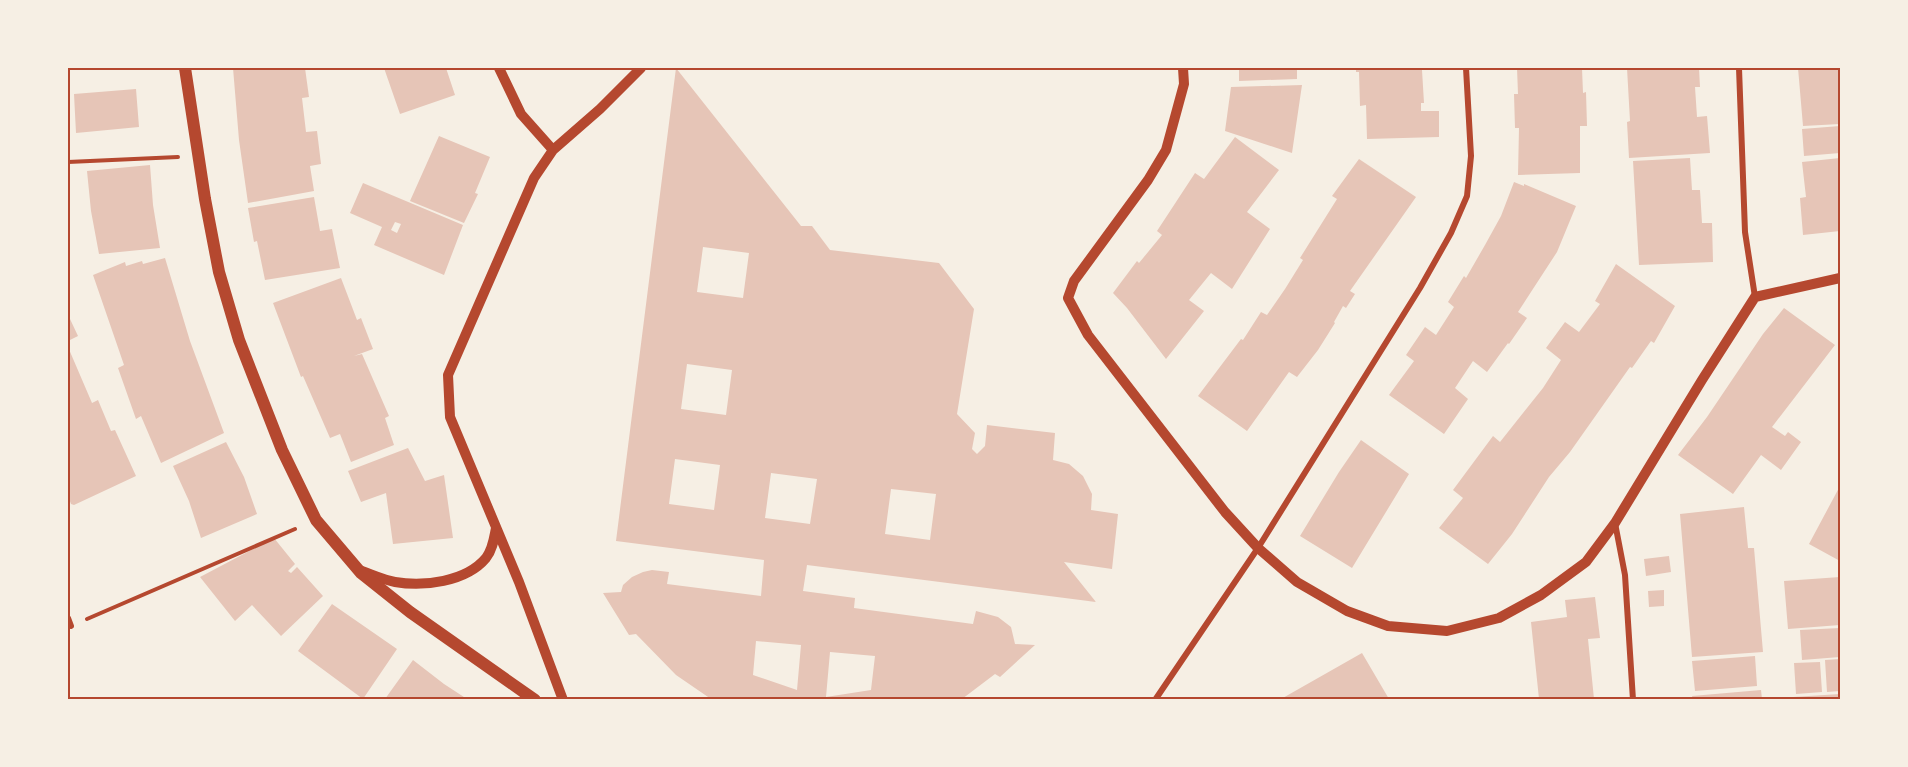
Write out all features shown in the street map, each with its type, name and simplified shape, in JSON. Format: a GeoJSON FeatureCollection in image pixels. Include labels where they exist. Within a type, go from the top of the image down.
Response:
{"type":"FeatureCollection","features":[{"type":"Feature","properties":{"kind":"main road"},"geometry":{"type":"LineString","coordinates":[[185,68],[205,199],[219,272],[239,340],[282,450],[316,520],[359,570],[410,612],[535,699]]}},
{"type":"Feature","properties":{"kind":"street"},"geometry":{"type":"LineString","coordinates":[[499,68],[521,114],[553,150]]}},
{"type":"Feature","properties":{"kind":"street"},"geometry":{"type":"LineString","coordinates":[[563,699],[519,582],[450,417],[448,375],[534,178],[553,150],[600,109],[641,68]]}},
{"type":"Feature","properties":{"kind":"street"},"geometry":{"type":"LineString","coordinates":[[1183,68],[1184,84],[1166,150],[1148,180],[1074,281],[1068,298],[1088,335],[1225,512],[1258,548],[1297,582],[1347,611],[1388,626],[1447,631],[1499,618],[1542,595],[1586,562],[1615,523],[1755,297],[1745,232],[1739,68]]}},
{"type":"Feature","properties":{"kind":"street"},"geometry":{"type":"LineString","coordinates":[[1155,699],[1258,548],[1420,288],[1451,233],[1467,196],[1471,156],[1466,68]]}},
{"type":"Feature","properties":{"kind":"street"},"geometry":{"type":"LineString","coordinates":[[1755,297],[1840,278]]}},
{"type":"Feature","properties":{"kind":"street"},"geometry":{"type":"LineString","coordinates":[[1615,523],[1625,575],[1633,699]]}},
{"type":"Feature","properties":{"kind":"street"},"geometry":{"type":"LineString","coordinates":[[359,570],[394,582],[443,581],[467,572],[485,559],[494,543],[496,526]]}},
{"type":"Feature","properties":{"kind":"street"},"geometry":{"type":"LineString","coordinates":[[68,618],[71,627]]}},
{"type":"Feature","properties":{"kind":"path"},"geometry":{"type":"LineString","coordinates":[[68,162],[199,156]]}},
{"type":"Feature","properties":{"kind":"path"},"geometry":{"type":"LineString","coordinates":[[71,627],[316,520]]}},
{"type":"Feature","properties":{"kind":"building"},"geometry":{"type":"Polygon","coordinates":[[[233,68],[305,68],[309,97],[302,98],[306,132],[317,131],[321,164],[310,166],[314,191],[248,203],[239,140],[233,68]]]}},
{"type":"Feature","properties":{"kind":"building"},"geometry":{"type":"Polygon","coordinates":[[[384,68],[446,68],[455,95],[400,114],[384,68]]]}},
{"type":"Feature","properties":{"kind":"building"},"geometry":{"type":"Polygon","coordinates":[[[676,68],[801,226],[812,226],[830,250],[939,263],[974,309],[957,414],[975,433],[972,449],[977,454],[985,446],[987,425],[1055,433],[1053,460],[1069,464],[1083,476],[1092,494],[1091,510],[1118,514],[1112,569],[1064,562],[1096,602],[807,565],[803,591],[855,598],[854,608],[973,624],[976,611],[998,617],[1011,627],[1015,644],[1035,645],[1000,677],[995,674],[962,699],[711,699],[676,675],[636,634],[629,635],[603,593],[621,592],[623,585],[632,577],[652,570],[669,572],[667,584],[761,596],[764,560],[616,541],[676,68]],[[703,247],[697,292],[743,298],[749,253],[703,247]],[[687,364],[681,409],[726,415],[732,370],[687,364]],[[675,459],[669,504],[714,510],[720,465],[675,459]],[[771,473],[765,518],[810,524],[817,479],[771,473]],[[891,489],[885,534],[930,540],[936,494],[891,489]],[[756,641],[753,675],[797,690],[801,645],[756,641]],[[830,652],[826,697],[871,690],[875,656],[830,652]]]}},
{"type":"Feature","properties":{"kind":"building"},"geometry":{"type":"Polygon","coordinates":[[[1239,68],[1297,68],[1297,79],[1239,81],[1239,68]]]}},
{"type":"Feature","properties":{"kind":"building"},"geometry":{"type":"Polygon","coordinates":[[[1356,68],[1419,68],[1418,70],[1422,70],[1424,103],[1421,103],[1421,111],[1439,111],[1439,137],[1367,139],[1366,105],[1360,106],[1359,72],[1356,72],[1356,68]]]}},
{"type":"Feature","properties":{"kind":"building"},"geometry":{"type":"Polygon","coordinates":[[[1517,68],[1582,68],[1583,93],[1586,92],[1587,126],[1580,126],[1580,173],[1518,175],[1519,128],[1515,128],[1514,94],[1518,94],[1517,68]]]}},
{"type":"Feature","properties":{"kind":"building"},"geometry":{"type":"Polygon","coordinates":[[[1627,68],[1699,68],[1700,87],[1695,87],[1697,117],[1707,116],[1710,153],[1629,158],[1627,122],[1630,121],[1627,68]]]}},
{"type":"Feature","properties":{"kind":"building"},"geometry":{"type":"Polygon","coordinates":[[[1798,68],[1840,68],[1840,124],[1803,126],[1798,68]]]}},
{"type":"Feature","properties":{"kind":"building"},"geometry":{"type":"Polygon","coordinates":[[[1302,85],[1292,153],[1225,131],[1231,87],[1302,85]]]}},
{"type":"Feature","properties":{"kind":"building"},"geometry":{"type":"Polygon","coordinates":[[[136,89],[139,127],[76,133],[74,94],[136,89]]]}},
{"type":"Feature","properties":{"kind":"building"},"geometry":{"type":"Polygon","coordinates":[[[1840,126],[1840,153],[1804,156],[1802,129],[1840,126]]]}},
{"type":"Feature","properties":{"kind":"building"},"geometry":{"type":"Polygon","coordinates":[[[439,136],[490,157],[475,193],[478,194],[464,223],[410,201],[439,136]]]}},
{"type":"Feature","properties":{"kind":"building"},"geometry":{"type":"Polygon","coordinates":[[[1235,137],[1279,170],[1247,212],[1270,229],[1232,289],[1211,273],[1189,300],[1204,311],[1166,359],[1113,293],[1137,261],[1139,263],[1162,235],[1157,231],[1195,173],[1204,179],[1235,137]]]}},
{"type":"Feature","properties":{"kind":"building"},"geometry":{"type":"Polygon","coordinates":[[[1690,158],[1692,190],[1700,190],[1702,223],[1712,223],[1713,262],[1639,265],[1633,161],[1690,158]]]}},
{"type":"Feature","properties":{"kind":"building"},"geometry":{"type":"Polygon","coordinates":[[[1840,158],[1840,231],[1803,235],[1800,198],[1806,197],[1802,162],[1840,158]]]}},
{"type":"Feature","properties":{"kind":"building"},"geometry":{"type":"Polygon","coordinates":[[[1359,159],[1416,197],[1350,291],[1355,294],[1346,308],[1343,306],[1318,350],[1297,377],[1289,372],[1247,431],[1198,396],[1241,339],[1243,340],[1261,312],[1267,315],[1285,289],[1303,260],[1300,258],[1337,199],[1332,196],[1359,159]]]}},
{"type":"Feature","properties":{"kind":"building"},"geometry":{"type":"Polygon","coordinates":[[[150,165],[153,205],[160,248],[99,254],[87,171],[150,165]]]}},
{"type":"Feature","properties":{"kind":"building"},"geometry":{"type":"Polygon","coordinates":[[[1514,182],[1576,206],[1557,252],[1518,312],[1527,318],[1487,372],[1473,361],[1455,388],[1468,399],[1444,434],[1389,395],[1414,361],[1406,355],[1425,327],[1436,335],[1454,307],[1448,302],[1464,276],[1466,278],[1501,216],[1514,182]]]}},
{"type":"Feature","properties":{"kind":"building"},"geometry":{"type":"Polygon","coordinates":[[[363,183],[463,225],[444,275],[374,245],[382,227],[350,213],[363,183]],[[395,222],[391,230],[397,233],[401,224],[395,222]]]}},
{"type":"Feature","properties":{"kind":"building"},"geometry":{"type":"Polygon","coordinates":[[[314,197],[320,231],[332,229],[340,268],[265,280],[257,241],[254,242],[248,208],[314,197]]]}},
{"type":"Feature","properties":{"kind":"building"},"geometry":{"type":"Polygon","coordinates":[[[165,258],[190,341],[224,433],[161,463],[141,416],[136,419],[118,368],[124,365],[93,275],[125,262],[126,266],[165,258]]]}},
{"type":"Feature","properties":{"kind":"building"},"geometry":{"type":"Polygon","coordinates":[[[1616,264],[1675,306],[1654,343],[1651,341],[1632,368],[1630,367],[1570,452],[1549,477],[1512,534],[1488,564],[1439,528],[1463,498],[1453,490],[1493,436],[1500,442],[1543,388],[1561,360],[1546,348],[1565,322],[1579,332],[1600,304],[1595,301],[1616,264]]]}},
{"type":"Feature","properties":{"kind":"building"},"geometry":{"type":"Polygon","coordinates":[[[341,278],[357,320],[361,318],[373,349],[354,356],[362,354],[389,416],[385,418],[394,445],[351,462],[340,434],[330,438],[303,376],[301,377],[273,303],[341,278]]]}},
{"type":"Feature","properties":{"kind":"building"},"geometry":{"type":"Polygon","coordinates":[[[1784,308],[1835,345],[1772,427],[1785,436],[1788,432],[1801,442],[1781,470],[1761,455],[1733,494],[1678,455],[1707,417],[1763,334],[1784,308]]]}},
{"type":"Feature","properties":{"kind":"building"},"geometry":{"type":"Polygon","coordinates":[[[70,319],[78,336],[68,341],[68,320],[70,319]]]}},
{"type":"Feature","properties":{"kind":"building"},"geometry":{"type":"Polygon","coordinates":[[[68,347],[92,403],[98,400],[111,431],[115,430],[136,476],[74,505],[71,504],[68,496],[68,347]]]}},
{"type":"Feature","properties":{"kind":"building"},"geometry":{"type":"Polygon","coordinates":[[[1361,440],[1409,474],[1352,568],[1300,536],[1361,440]]]}},
{"type":"Feature","properties":{"kind":"building"},"geometry":{"type":"Polygon","coordinates":[[[226,442],[244,477],[257,514],[201,538],[189,501],[173,466],[226,442]]]}},
{"type":"Feature","properties":{"kind":"building"},"geometry":{"type":"Polygon","coordinates":[[[408,448],[425,481],[444,475],[453,538],[393,544],[386,493],[361,502],[348,471],[408,448]]]}},
{"type":"Feature","properties":{"kind":"building"},"geometry":{"type":"Polygon","coordinates":[[[1840,486],[1840,561],[1809,544],[1840,486]]]}},
{"type":"Feature","properties":{"kind":"building"},"geometry":{"type":"Polygon","coordinates":[[[1744,507],[1748,548],[1754,548],[1763,652],[1692,657],[1680,514],[1744,507]]]}},
{"type":"Feature","properties":{"kind":"building"},"geometry":{"type":"Polygon","coordinates":[[[274,538],[295,564],[288,571],[291,573],[297,567],[323,596],[281,636],[252,605],[235,621],[200,577],[274,538]]]}},
{"type":"Feature","properties":{"kind":"building"},"geometry":{"type":"Polygon","coordinates":[[[1669,556],[1671,572],[1646,576],[1644,559],[1669,556]]]}},
{"type":"Feature","properties":{"kind":"building"},"geometry":{"type":"Polygon","coordinates":[[[1840,577],[1840,625],[1788,629],[1784,581],[1840,577]]]}},
{"type":"Feature","properties":{"kind":"building"},"geometry":{"type":"Polygon","coordinates":[[[1664,590],[1664,606],[1649,607],[1648,591],[1664,590]]]}},
{"type":"Feature","properties":{"kind":"building"},"geometry":{"type":"Polygon","coordinates":[[[1595,597],[1600,638],[1588,639],[1594,699],[1539,699],[1531,622],[1567,617],[1565,600],[1595,597]]]}},
{"type":"Feature","properties":{"kind":"building"},"geometry":{"type":"Polygon","coordinates":[[[332,604],[397,649],[363,699],[298,651],[332,604]]]}},
{"type":"Feature","properties":{"kind":"building"},"geometry":{"type":"Polygon","coordinates":[[[1840,628],[1840,657],[1802,660],[1800,630],[1840,628]]]}},
{"type":"Feature","properties":{"kind":"building"},"geometry":{"type":"Polygon","coordinates":[[[1362,653],[1389,699],[1281,699],[1362,653]]]}},
{"type":"Feature","properties":{"kind":"building"},"geometry":{"type":"Polygon","coordinates":[[[1755,656],[1757,686],[1695,691],[1692,661],[1755,656]]]}},
{"type":"Feature","properties":{"kind":"building"},"geometry":{"type":"Polygon","coordinates":[[[1840,659],[1840,691],[1827,692],[1825,660],[1840,659]]]}},
{"type":"Feature","properties":{"kind":"building"},"geometry":{"type":"Polygon","coordinates":[[[413,660],[444,684],[467,699],[385,699],[413,660]]]}},
{"type":"Feature","properties":{"kind":"building"},"geometry":{"type":"Polygon","coordinates":[[[1820,662],[1822,692],[1796,694],[1794,663],[1820,662]]]}},
{"type":"Feature","properties":{"kind":"building"},"geometry":{"type":"Polygon","coordinates":[[[1761,690],[1762,699],[1693,699],[1692,696],[1761,690]]]}},
{"type":"Feature","properties":{"kind":"building"},"geometry":{"type":"Polygon","coordinates":[[[1840,694],[1840,699],[1793,699],[1793,697],[1840,694]]]}}]}
